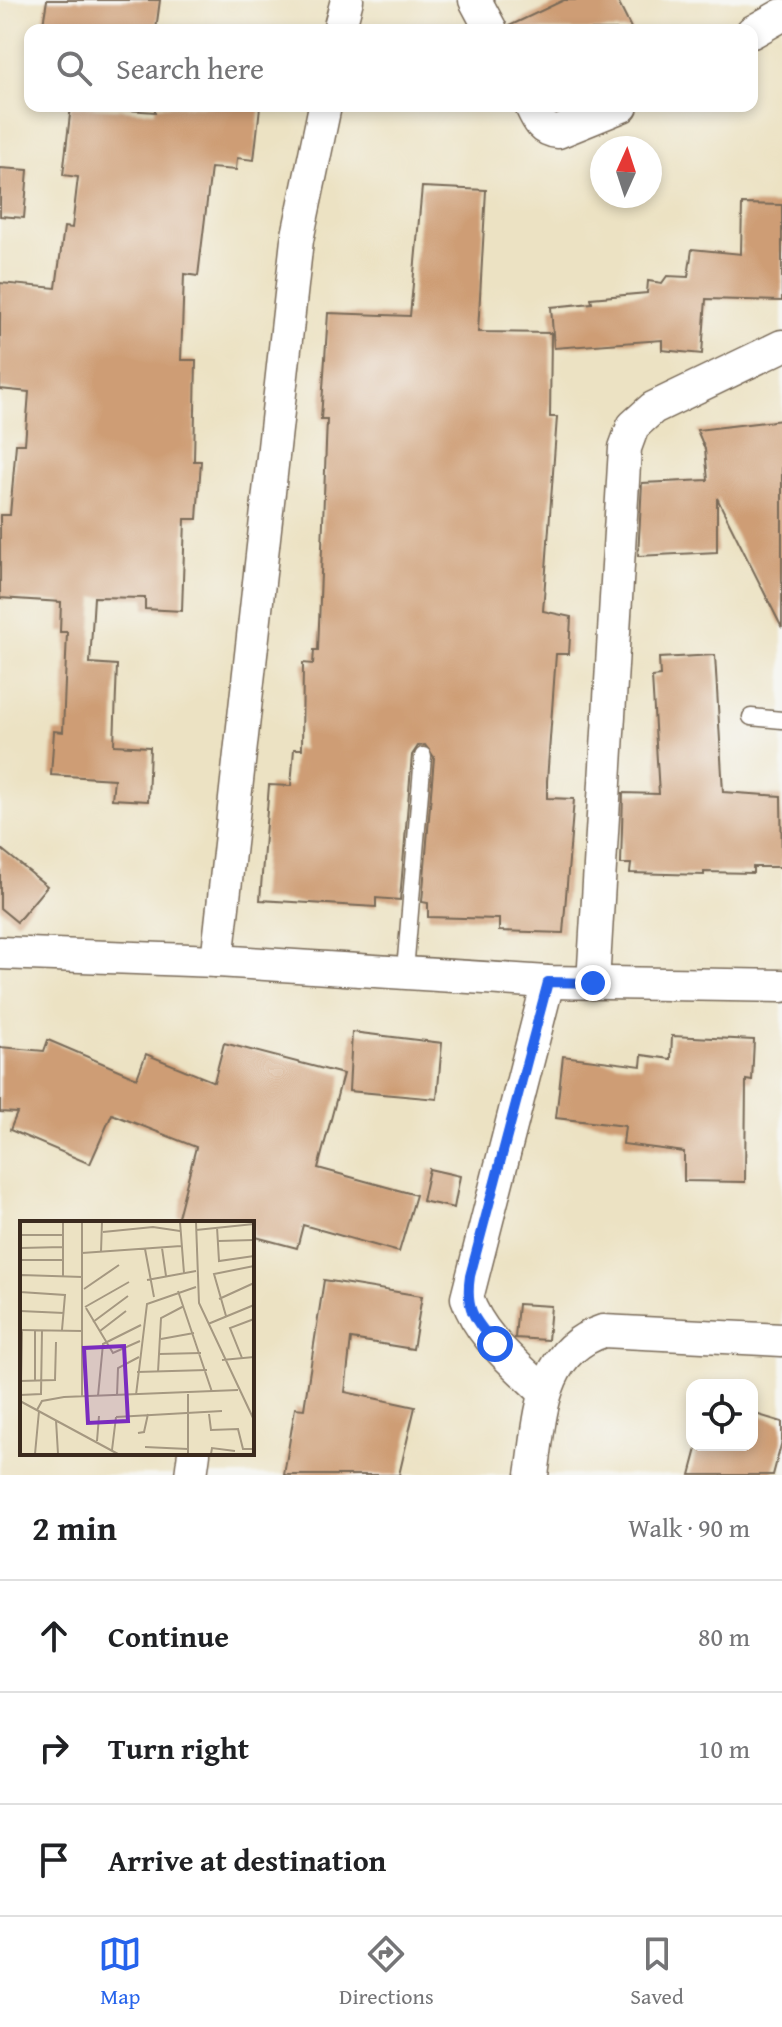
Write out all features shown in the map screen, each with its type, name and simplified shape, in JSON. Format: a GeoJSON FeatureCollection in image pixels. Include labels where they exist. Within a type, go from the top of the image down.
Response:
{"type":"FeatureCollection","features":[{"type":"Feature","properties":{"kind":"street"},"geometry":{"type":"LineString","coordinates":[[341,24],[347,0]]}},
{"type":"Feature","properties":{"kind":"street"},"geometry":{"type":"LineString","coordinates":[[475,0],[488,24]]}},
{"type":"Feature","properties":{"kind":"street"},"geometry":{"type":"LineString","coordinates":[[758,29],[782,15]]}},
{"type":"Feature","properties":{"kind":"street"},"geometry":{"type":"LineString","coordinates":[[217,961],[297,240],[324,112]]}},
{"type":"Feature","properties":{"kind":"street"},"geometry":{"type":"LineString","coordinates":[[534,112],[539,123],[549,131],[558,132],[607,112]]}},
{"type":"Feature","properties":{"kind":"street"},"geometry":{"type":"LineString","coordinates":[[593,983],[628,435],[653,408],[782,346]]}},
{"type":"Feature","properties":{"kind":"street"},"geometry":{"type":"LineString","coordinates":[[0,953],[217,961],[548,982],[782,986]]}},
{"type":"Feature","properties":{"kind":"street"},"geometry":{"type":"LineString","coordinates":[[545,1393],[495,1344],[473,1317],[467,1298],[548,982]]}},
{"type":"Feature","properties":{"kind":"street"},"geometry":{"type":"LineString","coordinates":[[532,1475],[545,1393],[560,1359],[570,1347],[603,1331],[782,1340]]}},
{"type":"Feature","properties":{"kind":"street"},"geometry":{"type":"LineString","coordinates":[[191,1475],[194,1455]]}},
{"type":"Feature","properties":{"kind":"lane"},"geometry":{"type":"LineString","coordinates":[[751,717],[782,720]]}},
{"type":"Feature","properties":{"kind":"lane"},"geometry":{"type":"LineString","coordinates":[[405,971],[423,756]]}},
{"type":"Feature","properties":{"kind":"building"},"geometry":{"type":"Polygon","coordinates":[[[47,0],[160,0],[157,24],[43,24],[47,0]]]}},
{"type":"Feature","properties":{"kind":"building"},"geometry":{"type":"Polygon","coordinates":[[[564,0],[617,0],[629,24],[513,24],[564,0]]]}},
{"type":"Feature","properties":{"kind":"building"},"geometry":{"type":"Polygon","coordinates":[[[70,112],[259,112],[254,160],[237,158],[236,170],[211,168],[198,276],[184,274],[181,360],[196,360],[194,461],[201,461],[197,519],[185,519],[182,611],[145,609],[145,598],[94,597],[90,663],[117,665],[114,745],[150,747],[148,801],[112,799],[114,779],[51,775],[54,731],[63,732],[67,632],[60,632],[61,602],[0,598],[0,515],[10,515],[16,444],[25,444],[29,392],[0,389],[0,283],[56,288],[64,227],[72,228],[78,177],[63,175],[70,112]]]}},
{"type":"Feature","properties":{"kind":"building"},"geometry":{"type":"Polygon","coordinates":[[[0,168],[28,170],[24,218],[0,216],[0,168]]]}},
{"type":"Feature","properties":{"kind":"building"},"geometry":{"type":"Polygon","coordinates":[[[422,187],[486,190],[478,332],[551,333],[550,417],[557,417],[543,611],[571,617],[569,654],[556,654],[547,781],[547,798],[574,799],[563,933],[499,931],[499,919],[428,917],[428,903],[422,902],[434,757],[425,745],[418,746],[412,755],[400,900],[376,898],[376,907],[260,900],[269,785],[291,786],[294,749],[302,749],[303,663],[313,664],[314,650],[318,650],[327,419],[321,419],[328,313],[410,316],[422,187]]]}},
{"type":"Feature","properties":{"kind":"building"},"geometry":{"type":"Polygon","coordinates":[[[742,204],[782,205],[782,301],[706,299],[702,354],[662,350],[662,340],[554,348],[551,307],[592,303],[591,298],[647,293],[648,281],[662,283],[667,276],[688,277],[692,249],[741,254],[742,204]]]}},
{"type":"Feature","properties":{"kind":"building"},"geometry":{"type":"Polygon","coordinates":[[[782,420],[782,628],[717,498],[717,552],[638,556],[642,483],[708,480],[705,449],[697,430],[782,420]]]}},
{"type":"Feature","properties":{"kind":"building"},"geometry":{"type":"Polygon","coordinates":[[[715,655],[723,792],[781,796],[782,867],[753,867],[753,873],[704,872],[704,875],[630,873],[631,864],[621,864],[623,793],[659,794],[652,677],[660,676],[659,658],[715,655]]]}},
{"type":"Feature","properties":{"kind":"building"},"geometry":{"type":"Polygon","coordinates":[[[0,848],[47,886],[17,922],[0,908],[0,848]]]}},
{"type":"Feature","properties":{"kind":"building"},"geometry":{"type":"Polygon","coordinates":[[[352,1032],[442,1043],[437,1099],[349,1091],[352,1032]]]}},
{"type":"Feature","properties":{"kind":"building"},"geometry":{"type":"Polygon","coordinates":[[[672,1036],[754,1040],[752,1081],[746,1080],[745,1182],[684,1181],[684,1152],[623,1144],[625,1126],[556,1118],[563,1056],[641,1066],[642,1055],[671,1059],[672,1036]]]}},
{"type":"Feature","properties":{"kind":"building"},"geometry":{"type":"Polygon","coordinates":[[[48,1040],[137,1078],[146,1054],[214,1082],[224,1043],[343,1074],[318,1168],[416,1195],[399,1252],[303,1225],[297,1248],[254,1237],[254,1221],[193,1221],[178,1217],[196,1147],[112,1114],[90,1164],[10,1130],[17,1113],[0,1112],[0,1047],[44,1051],[48,1040]]]}},
{"type":"Feature","properties":{"kind":"building"},"geometry":{"type":"Polygon","coordinates":[[[429,1169],[460,1176],[454,1208],[422,1201],[429,1169]]]}},
{"type":"Feature","properties":{"kind":"building"},"geometry":{"type":"Polygon","coordinates":[[[324,1280],[422,1296],[413,1349],[351,1339],[345,1392],[415,1407],[399,1475],[284,1475],[295,1408],[304,1409],[324,1280]]]}},
{"type":"Feature","properties":{"kind":"building"},"geometry":{"type":"Polygon","coordinates":[[[518,1304],[551,1306],[548,1340],[515,1338],[518,1304]]]}},
{"type":"Feature","properties":{"kind":"building"},"geometry":{"type":"Polygon","coordinates":[[[758,1415],[782,1422],[782,1441],[773,1475],[690,1475],[696,1451],[758,1451],[758,1415]]]}},
{"type":"Feature","properties":{"kind":"route"},"geometry":{"type":"LineString","coordinates":[[495,1344],[473,1317],[467,1298],[470,1276],[548,982],[593,983]]}}]}
